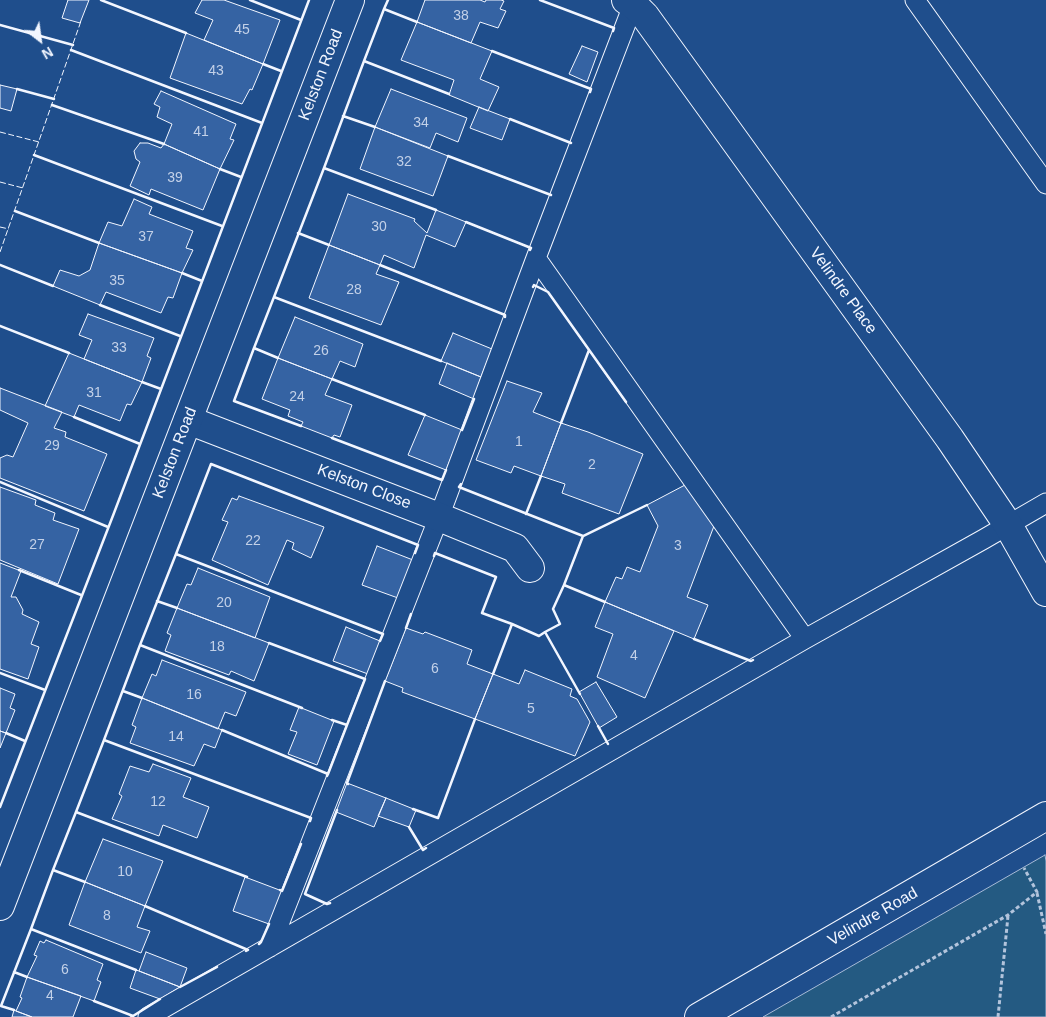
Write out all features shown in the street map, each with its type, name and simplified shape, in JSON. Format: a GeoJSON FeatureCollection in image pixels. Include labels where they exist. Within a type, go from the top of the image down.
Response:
{"type":"FeatureCollection","features":[{"type":"Feature","properties":{"kind":"street","name":"Kelston Road"},"geometry":{"type":"LineString","coordinates":[[0,906],[350,0]]}},
{"type":"Feature","properties":{"kind":"street","name":"Velindre Place"},"geometry":{"type":"LineString","coordinates":[[631,1],[650,24],[950,439],[1008,526],[1046,592]]}},
{"type":"Feature","properties":{"kind":"street","name":"Kelston Close"},"geometry":{"type":"LineString","coordinates":[[188,420],[515,548],[530,568]]}},
{"type":"Feature","properties":{"kind":"street","name":"Velindre Road"},"geometry":{"type":"LineString","coordinates":[[699,1017],[1046,816]]}},
{"type":"Feature","properties":{"kind":"lane"},"geometry":{"type":"LineString","coordinates":[[915,0],[1046,184]]}},
{"type":"Feature","properties":{"kind":"lane"},"geometry":{"type":"LineString","coordinates":[[270,947],[439,517],[631,1]]}},
{"type":"Feature","properties":{"kind":"lane"},"geometry":{"type":"LineString","coordinates":[[536,258],[805,640]]}},
{"type":"Feature","properties":{"kind":"lane"},"geometry":{"type":"LineString","coordinates":[[148,1017],[1046,503]]}},
{"type":"Feature","properties":{"kind":"path"},"geometry":{"type":"LineString","coordinates":[[1007,839],[1037,892],[1046,934]]}},
{"type":"Feature","properties":{"kind":"path"},"geometry":{"type":"LineString","coordinates":[[831,1017],[1008,915],[1037,892]]}},
{"type":"Feature","properties":{"kind":"path"},"geometry":{"type":"LineString","coordinates":[[998,1017],[1008,915]]}},
{"type":"Feature","properties":{"kind":"shaded area"},"geometry":{"type":"Polygon","coordinates":[[[1045,855],[1046,1017],[763,1017],[1045,855]]]}},
{"type":"Feature","properties":{"kind":"building"},"geometry":{"type":"Polygon","coordinates":[[[68,0],[89,0],[80,23],[62,18],[68,0]]]}},
{"type":"Feature","properties":{"kind":"building"},"geometry":{"type":"Polygon","coordinates":[[[202,0],[224,0],[280,20],[263,64],[204,40],[213,20],[195,13],[202,0]]]}},
{"type":"Feature","properties":{"kind":"building"},"geometry":{"type":"Polygon","coordinates":[[[425,0],[480,0],[485,2],[486,0],[501,0],[504,1],[500,9],[506,11],[498,28],[480,22],[471,43],[417,22],[425,0]]]}},
{"type":"Feature","properties":{"kind":"building"},"geometry":{"type":"Polygon","coordinates":[[[417,22],[492,51],[480,79],[499,87],[488,111],[449,95],[454,80],[401,60],[417,22]]]}},
{"type":"Feature","properties":{"kind":"building"},"geometry":{"type":"Polygon","coordinates":[[[186,33],[263,64],[252,90],[250,89],[242,104],[170,78],[186,33]]]}},
{"type":"Feature","properties":{"kind":"building"},"geometry":{"type":"Polygon","coordinates":[[[582,46],[598,52],[587,82],[569,74],[582,46]]]}},
{"type":"Feature","properties":{"kind":"building"},"geometry":{"type":"Polygon","coordinates":[[[0,85],[17,89],[11,111],[0,108],[0,85]]]}},
{"type":"Feature","properties":{"kind":"building"},"geometry":{"type":"Polygon","coordinates":[[[391,89],[467,118],[458,142],[436,133],[430,148],[375,127],[391,89]]]}},
{"type":"Feature","properties":{"kind":"building"},"geometry":{"type":"Polygon","coordinates":[[[161,91],[236,124],[230,139],[234,140],[220,169],[164,144],[172,124],[157,117],[160,107],[154,104],[161,91]]]}},
{"type":"Feature","properties":{"kind":"building"},"geometry":{"type":"Polygon","coordinates":[[[479,107],[510,119],[502,140],[470,128],[479,107]]]}},
{"type":"Feature","properties":{"kind":"building"},"geometry":{"type":"Polygon","coordinates":[[[375,127],[448,156],[433,196],[360,169],[375,127]]]}},
{"type":"Feature","properties":{"kind":"building"},"geometry":{"type":"Polygon","coordinates":[[[140,143],[148,143],[161,148],[164,144],[220,169],[203,210],[151,189],[149,195],[130,186],[140,162],[136,159],[134,151],[140,143]]]}},
{"type":"Feature","properties":{"kind":"building"},"geometry":{"type":"Polygon","coordinates":[[[348,194],[415,219],[414,221],[427,233],[436,210],[466,222],[455,247],[426,235],[414,268],[384,255],[380,265],[329,245],[348,194]]]}},
{"type":"Feature","properties":{"kind":"building"},"geometry":{"type":"Polygon","coordinates":[[[134,199],[152,207],[149,214],[193,231],[186,248],[193,250],[182,273],[99,243],[108,222],[122,226],[134,199]]]}},
{"type":"Feature","properties":{"kind":"building"},"geometry":{"type":"Polygon","coordinates":[[[99,243],[182,273],[173,298],[168,297],[161,313],[106,292],[100,305],[53,286],[60,270],[79,276],[90,270],[99,243]]]}},
{"type":"Feature","properties":{"kind":"building"},"geometry":{"type":"Polygon","coordinates":[[[329,245],[380,265],[376,274],[399,282],[381,325],[309,298],[329,245]]]}},
{"type":"Feature","properties":{"kind":"building"},"geometry":{"type":"Polygon","coordinates":[[[88,314],[154,338],[147,356],[151,358],[142,382],[84,359],[92,340],[79,335],[88,314]]]}},
{"type":"Feature","properties":{"kind":"building"},"geometry":{"type":"Polygon","coordinates":[[[295,317],[363,344],[355,367],[340,361],[332,379],[278,358],[295,317]]]}},
{"type":"Feature","properties":{"kind":"building"},"geometry":{"type":"Polygon","coordinates":[[[453,333],[492,349],[481,377],[441,361],[453,333]]]}},
{"type":"Feature","properties":{"kind":"building"},"geometry":{"type":"Polygon","coordinates":[[[69,353],[142,382],[131,405],[127,404],[120,421],[79,405],[74,417],[45,406],[69,353]]]}},
{"type":"Feature","properties":{"kind":"building"},"geometry":{"type":"Polygon","coordinates":[[[278,358],[332,379],[325,395],[352,405],[340,437],[334,435],[332,438],[301,426],[303,422],[288,416],[290,410],[262,399],[278,358]]]}},
{"type":"Feature","properties":{"kind":"building"},"geometry":{"type":"Polygon","coordinates":[[[447,363],[481,377],[474,399],[439,384],[447,363]]]}},
{"type":"Feature","properties":{"kind":"building"},"geometry":{"type":"Polygon","coordinates":[[[507,381],[542,393],[533,412],[561,423],[541,476],[514,466],[511,473],[476,460],[507,381]]]}},
{"type":"Feature","properties":{"kind":"building"},"geometry":{"type":"Polygon","coordinates":[[[0,388],[62,412],[54,428],[66,432],[65,437],[107,454],[84,511],[0,478],[0,458],[7,455],[13,457],[28,423],[0,410],[0,388]]]}},
{"type":"Feature","properties":{"kind":"building"},"geometry":{"type":"Polygon","coordinates":[[[425,415],[462,430],[446,470],[408,455],[425,415]]]}},
{"type":"Feature","properties":{"kind":"building"},"geometry":{"type":"Polygon","coordinates":[[[561,423],[643,454],[619,514],[562,493],[565,484],[541,476],[561,423]]]}},
{"type":"Feature","properties":{"kind":"building"},"geometry":{"type":"Polygon","coordinates":[[[685,485],[714,526],[687,597],[708,605],[694,639],[605,602],[616,577],[622,579],[627,567],[640,572],[658,526],[647,505],[685,485]]]}},
{"type":"Feature","properties":{"kind":"building"},"geometry":{"type":"Polygon","coordinates":[[[0,487],[36,500],[35,505],[55,513],[53,520],[79,529],[58,584],[0,560],[0,487]]]}},
{"type":"Feature","properties":{"kind":"building"},"geometry":{"type":"Polygon","coordinates":[[[239,496],[324,527],[311,558],[292,549],[294,543],[287,540],[268,585],[212,560],[228,522],[222,520],[232,498],[237,500],[239,496]]]}},
{"type":"Feature","properties":{"kind":"building"},"geometry":{"type":"Polygon","coordinates":[[[377,546],[413,560],[398,598],[362,585],[377,546]]]}},
{"type":"Feature","properties":{"kind":"building"},"geometry":{"type":"Polygon","coordinates":[[[0,563],[21,571],[11,597],[16,597],[23,610],[22,614],[39,622],[31,644],[39,647],[28,679],[0,669],[0,563]]]}},
{"type":"Feature","properties":{"kind":"building"},"geometry":{"type":"Polygon","coordinates":[[[198,568],[270,597],[255,638],[177,608],[187,584],[191,585],[198,568]]]}},
{"type":"Feature","properties":{"kind":"building"},"geometry":{"type":"Polygon","coordinates":[[[605,602],[674,631],[645,698],[597,677],[613,634],[595,627],[605,602]]]}},
{"type":"Feature","properties":{"kind":"building"},"geometry":{"type":"Polygon","coordinates":[[[177,608],[269,643],[254,681],[231,671],[229,675],[165,651],[171,635],[167,633],[177,608]]]}},
{"type":"Feature","properties":{"kind":"building"},"geometry":{"type":"Polygon","coordinates":[[[346,627],[380,641],[368,674],[333,661],[346,627]]]}},
{"type":"Feature","properties":{"kind":"building"},"geometry":{"type":"Polygon","coordinates":[[[406,628],[423,634],[425,632],[472,650],[467,664],[493,674],[475,719],[402,692],[403,688],[385,681],[406,628]]]}},
{"type":"Feature","properties":{"kind":"building"},"geometry":{"type":"Polygon","coordinates":[[[162,660],[246,692],[236,716],[225,712],[218,729],[142,698],[152,674],[156,676],[162,660]]]}},
{"type":"Feature","properties":{"kind":"building"},"geometry":{"type":"Polygon","coordinates":[[[525,670],[572,689],[570,696],[577,699],[590,722],[575,756],[475,719],[493,674],[519,684],[525,670]]]}},
{"type":"Feature","properties":{"kind":"building"},"geometry":{"type":"Polygon","coordinates":[[[596,682],[617,717],[599,728],[579,692],[596,682]]]}},
{"type":"Feature","properties":{"kind":"building"},"geometry":{"type":"Polygon","coordinates":[[[0,688],[15,694],[10,708],[15,710],[6,733],[0,731],[0,688]]]}},
{"type":"Feature","properties":{"kind":"building"},"geometry":{"type":"Polygon","coordinates":[[[142,698],[222,730],[215,748],[204,744],[194,766],[130,743],[136,727],[132,725],[142,698]]]}},
{"type":"Feature","properties":{"kind":"building"},"geometry":{"type":"Polygon","coordinates":[[[299,707],[334,721],[317,765],[288,754],[297,732],[290,730],[299,707]]]}},
{"type":"Feature","properties":{"kind":"building"},"geometry":{"type":"Polygon","coordinates":[[[0,731],[6,733],[0,748],[0,731]]]}},
{"type":"Feature","properties":{"kind":"building"},"geometry":{"type":"Polygon","coordinates":[[[153,764],[191,778],[183,797],[209,807],[197,838],[163,825],[159,836],[112,819],[122,796],[119,794],[130,766],[149,772],[153,764]]]}},
{"type":"Feature","properties":{"kind":"building"},"geometry":{"type":"Polygon","coordinates":[[[347,783],[386,798],[374,827],[336,812],[347,783]]]}},
{"type":"Feature","properties":{"kind":"building"},"geometry":{"type":"Polygon","coordinates":[[[386,798],[416,810],[409,827],[378,816],[386,798]]]}},
{"type":"Feature","properties":{"kind":"building"},"geometry":{"type":"Polygon","coordinates":[[[103,839],[163,861],[145,906],[85,882],[103,839]]]}},
{"type":"Feature","properties":{"kind":"building"},"geometry":{"type":"Polygon","coordinates":[[[245,877],[282,891],[269,924],[233,911],[245,877]]]}},
{"type":"Feature","properties":{"kind":"building"},"geometry":{"type":"Polygon","coordinates":[[[85,882],[145,906],[137,927],[150,931],[141,953],[69,925],[85,882]]]}},
{"type":"Feature","properties":{"kind":"building"},"geometry":{"type":"Polygon","coordinates":[[[46,940],[103,964],[97,980],[101,982],[94,1001],[27,977],[37,956],[34,955],[40,941],[44,943],[46,940]]]}},
{"type":"Feature","properties":{"kind":"building"},"geometry":{"type":"Polygon","coordinates":[[[146,952],[187,968],[180,987],[139,971],[146,952]]]}},
{"type":"Feature","properties":{"kind":"building"},"geometry":{"type":"Polygon","coordinates":[[[136,970],[180,987],[160,999],[130,988],[136,970]]]}},
{"type":"Feature","properties":{"kind":"building"},"geometry":{"type":"Polygon","coordinates":[[[27,977],[81,996],[73,1017],[32,1017],[16,1011],[22,998],[20,997],[27,977]]]}},
{"type":"Feature","properties":{"kind":"building"},"geometry":{"type":"Polygon","coordinates":[[[14,1010],[16,1011],[32,1017],[12,1017],[14,1010]]]}},
{"type":"Feature","properties":{"kind":"fence"},"geometry":{"type":"LineString","coordinates":[[0,252],[81,21]]}},
{"type":"Feature","properties":{"kind":"fence"},"geometry":{"type":"LineString","coordinates":[[0,132],[39,142]]}},
{"type":"Feature","properties":{"kind":"fence"},"geometry":{"type":"LineString","coordinates":[[0,182],[23,188]]}},
{"type":"Feature","properties":{"kind":"fence"},"geometry":{"type":"LineString","coordinates":[[0,227],[9,229]]}},
{"type":"Feature","properties":{"kind":"wall"},"geometry":{"type":"LineString","coordinates":[[101,0],[186,33]]}},
{"type":"Feature","properties":{"kind":"wall"},"geometry":{"type":"LineString","coordinates":[[250,0],[301,20]]}},
{"type":"Feature","properties":{"kind":"wall"},"geometry":{"type":"LineString","coordinates":[[0,807],[309,0]]}},
{"type":"Feature","properties":{"kind":"wall"},"geometry":{"type":"LineString","coordinates":[[384,9],[388,0]]}},
{"type":"Feature","properties":{"kind":"wall"},"geometry":{"type":"LineString","coordinates":[[540,0],[614,28],[613,31]]}},
{"type":"Feature","properties":{"kind":"wall"},"geometry":{"type":"LineString","coordinates":[[364,61],[384,9],[417,22]]}},
{"type":"Feature","properties":{"kind":"wall"},"geometry":{"type":"LineString","coordinates":[[0,25],[73,45]]}},
{"type":"Feature","properties":{"kind":"wall"},"geometry":{"type":"LineString","coordinates":[[71,50],[262,123]]}},
{"type":"Feature","properties":{"kind":"wall"},"geometry":{"type":"LineString","coordinates":[[492,51],[591,89],[590,92]]}},
{"type":"Feature","properties":{"kind":"wall"},"geometry":{"type":"LineString","coordinates":[[324,168],[364,61],[449,94]]}},
{"type":"Feature","properties":{"kind":"wall"},"geometry":{"type":"LineString","coordinates":[[263,64],[281,71]]}},
{"type":"Feature","properties":{"kind":"wall"},"geometry":{"type":"LineString","coordinates":[[17,89],[54,99]]}},
{"type":"Feature","properties":{"kind":"wall"},"geometry":{"type":"LineString","coordinates":[[52,105],[164,144]]}},
{"type":"Feature","properties":{"kind":"wall"},"geometry":{"type":"LineString","coordinates":[[343,116],[375,127]]}},
{"type":"Feature","properties":{"kind":"wall"},"geometry":{"type":"LineString","coordinates":[[510,119],[571,143]]}},
{"type":"Feature","properties":{"kind":"wall"},"geometry":{"type":"LineString","coordinates":[[34,155],[222,226]]}},
{"type":"Feature","properties":{"kind":"wall"},"geometry":{"type":"LineString","coordinates":[[448,156],[551,195]]}},
{"type":"Feature","properties":{"kind":"wall"},"geometry":{"type":"LineString","coordinates":[[274,297],[324,168],[436,210]]}},
{"type":"Feature","properties":{"kind":"wall"},"geometry":{"type":"LineString","coordinates":[[220,169],[241,177]]}},
{"type":"Feature","properties":{"kind":"wall"},"geometry":{"type":"LineString","coordinates":[[15,211],[99,243]]}},
{"type":"Feature","properties":{"kind":"wall"},"geometry":{"type":"LineString","coordinates":[[466,222],[531,248],[530,250]]}},
{"type":"Feature","properties":{"kind":"wall"},"geometry":{"type":"LineString","coordinates":[[298,233],[329,245]]}},
{"type":"Feature","properties":{"kind":"wall"},"geometry":{"type":"LineString","coordinates":[[0,265],[53,286]]}},
{"type":"Feature","properties":{"kind":"wall"},"geometry":{"type":"LineString","coordinates":[[380,265],[505,315],[505,317]]}},
{"type":"Feature","properties":{"kind":"wall"},"geometry":{"type":"LineString","coordinates":[[182,273],[202,281]]}},
{"type":"Feature","properties":{"kind":"wall"},"geometry":{"type":"LineString","coordinates":[[533,287],[534,285],[548,292],[626,402]]}},
{"type":"Feature","properties":{"kind":"wall"},"geometry":{"type":"LineString","coordinates":[[254,348],[274,297],[441,361]]}},
{"type":"Feature","properties":{"kind":"wall"},"geometry":{"type":"LineString","coordinates":[[100,305],[180,336]]}},
{"type":"Feature","properties":{"kind":"wall"},"geometry":{"type":"LineString","coordinates":[[0,326],[69,353]]}},
{"type":"Feature","properties":{"kind":"wall"},"geometry":{"type":"LineString","coordinates":[[278,358],[254,348],[234,401],[301,426]]}},
{"type":"Feature","properties":{"kind":"wall"},"geometry":{"type":"LineString","coordinates":[[561,423],[589,350]]}},
{"type":"Feature","properties":{"kind":"wall"},"geometry":{"type":"LineString","coordinates":[[332,379],[425,415]]}},
{"type":"Feature","properties":{"kind":"wall"},"geometry":{"type":"LineString","coordinates":[[142,382],[161,389]]}},
{"type":"Feature","properties":{"kind":"wall"},"geometry":{"type":"LineString","coordinates":[[462,430],[474,399]]}},
{"type":"Feature","properties":{"kind":"wall"},"geometry":{"type":"LineString","coordinates":[[74,417],[140,444]]}},
{"type":"Feature","properties":{"kind":"wall"},"geometry":{"type":"LineString","coordinates":[[332,438],[442,480],[446,470]]}},
{"type":"Feature","properties":{"kind":"wall"},"geometry":{"type":"LineString","coordinates":[[176,554],[211,464],[418,545],[415,553]]}},
{"type":"Feature","properties":{"kind":"wall"},"geometry":{"type":"LineString","coordinates":[[526,514],[541,476]]}},
{"type":"Feature","properties":{"kind":"wall"},"geometry":{"type":"LineString","coordinates":[[0,482],[108,527]]}},
{"type":"Feature","properties":{"kind":"wall"},"geometry":{"type":"LineString","coordinates":[[461,484],[459,487],[583,536],[647,505]]}},
{"type":"Feature","properties":{"kind":"wall"},"geometry":{"type":"LineString","coordinates":[[583,536],[564,585],[605,602]]}},
{"type":"Feature","properties":{"kind":"wall"},"geometry":{"type":"LineString","coordinates":[[434,556],[435,553],[496,577],[482,613],[512,624],[493,674]]}},
{"type":"Feature","properties":{"kind":"wall"},"geometry":{"type":"LineString","coordinates":[[140,645],[176,554],[383,634],[380,641]]}},
{"type":"Feature","properties":{"kind":"wall"},"geometry":{"type":"LineString","coordinates":[[19,570],[81,595]]}},
{"type":"Feature","properties":{"kind":"wall"},"geometry":{"type":"LineString","coordinates":[[545,632],[560,624],[553,609],[564,585]]}},
{"type":"Feature","properties":{"kind":"wall"},"geometry":{"type":"LineString","coordinates":[[157,601],[177,608]]}},
{"type":"Feature","properties":{"kind":"wall"},"geometry":{"type":"LineString","coordinates":[[406,628],[411,614]]}},
{"type":"Feature","properties":{"kind":"wall"},"geometry":{"type":"LineString","coordinates":[[512,624],[539,636],[545,632],[580,694]]}},
{"type":"Feature","properties":{"kind":"wall"},"geometry":{"type":"LineString","coordinates":[[694,639],[751,661],[753,660]]}},
{"type":"Feature","properties":{"kind":"wall"},"geometry":{"type":"LineString","coordinates":[[269,643],[365,679],[347,725]]}},
{"type":"Feature","properties":{"kind":"wall"},"geometry":{"type":"LineString","coordinates":[[104,740],[140,645],[302,708]]}},
{"type":"Feature","properties":{"kind":"wall"},"geometry":{"type":"LineString","coordinates":[[0,673],[45,690]]}},
{"type":"Feature","properties":{"kind":"wall"},"geometry":{"type":"LineString","coordinates":[[348,784],[385,681]]}},
{"type":"Feature","properties":{"kind":"wall"},"geometry":{"type":"LineString","coordinates":[[123,691],[142,698]]}},
{"type":"Feature","properties":{"kind":"wall"},"geometry":{"type":"LineString","coordinates":[[413,809],[438,818],[475,719]]}},
{"type":"Feature","properties":{"kind":"wall"},"geometry":{"type":"LineString","coordinates":[[328,774],[347,725],[332,720]]}},
{"type":"Feature","properties":{"kind":"wall"},"geometry":{"type":"LineString","coordinates":[[598,726],[608,744]]}},
{"type":"Feature","properties":{"kind":"wall"},"geometry":{"type":"LineString","coordinates":[[222,730],[328,774],[327,776]]}},
{"type":"Feature","properties":{"kind":"wall"},"geometry":{"type":"LineString","coordinates":[[6,733],[25,741]]}},
{"type":"Feature","properties":{"kind":"wall"},"geometry":{"type":"LineString","coordinates":[[76,812],[104,740],[311,818],[310,821]]}},
{"type":"Feature","properties":{"kind":"wall"},"geometry":{"type":"LineString","coordinates":[[330,903],[327,904],[305,894],[337,810]]}},
{"type":"Feature","properties":{"kind":"wall"},"geometry":{"type":"LineString","coordinates":[[53,870],[76,812],[247,877]]}},
{"type":"Feature","properties":{"kind":"wall"},"geometry":{"type":"LineString","coordinates":[[409,827],[423,850],[426,848]]}},
{"type":"Feature","properties":{"kind":"wall"},"geometry":{"type":"LineString","coordinates":[[280,890],[282,891],[301,844]]}},
{"type":"Feature","properties":{"kind":"wall"},"geometry":{"type":"LineString","coordinates":[[31,929],[53,870],[85,882]]}},
{"type":"Feature","properties":{"kind":"wall"},"geometry":{"type":"LineString","coordinates":[[145,906],[248,950],[246,951]]}},
{"type":"Feature","properties":{"kind":"wall"},"geometry":{"type":"LineString","coordinates":[[259,944],[269,924]]}},
{"type":"Feature","properties":{"kind":"wall"},"geometry":{"type":"LineString","coordinates":[[14,1010],[1,1006],[31,929],[136,970]]}},
{"type":"Feature","properties":{"kind":"wall"},"geometry":{"type":"LineString","coordinates":[[180,987],[217,967]]}},
{"type":"Feature","properties":{"kind":"wall"},"geometry":{"type":"LineString","coordinates":[[14,972],[27,977]]}},
{"type":"Feature","properties":{"kind":"wall"},"geometry":{"type":"LineString","coordinates":[[133,1016],[160,999]]}},
{"type":"Feature","properties":{"kind":"wall"},"geometry":{"type":"LineString","coordinates":[[94,1001],[133,1016],[131,1017]]}}]}
